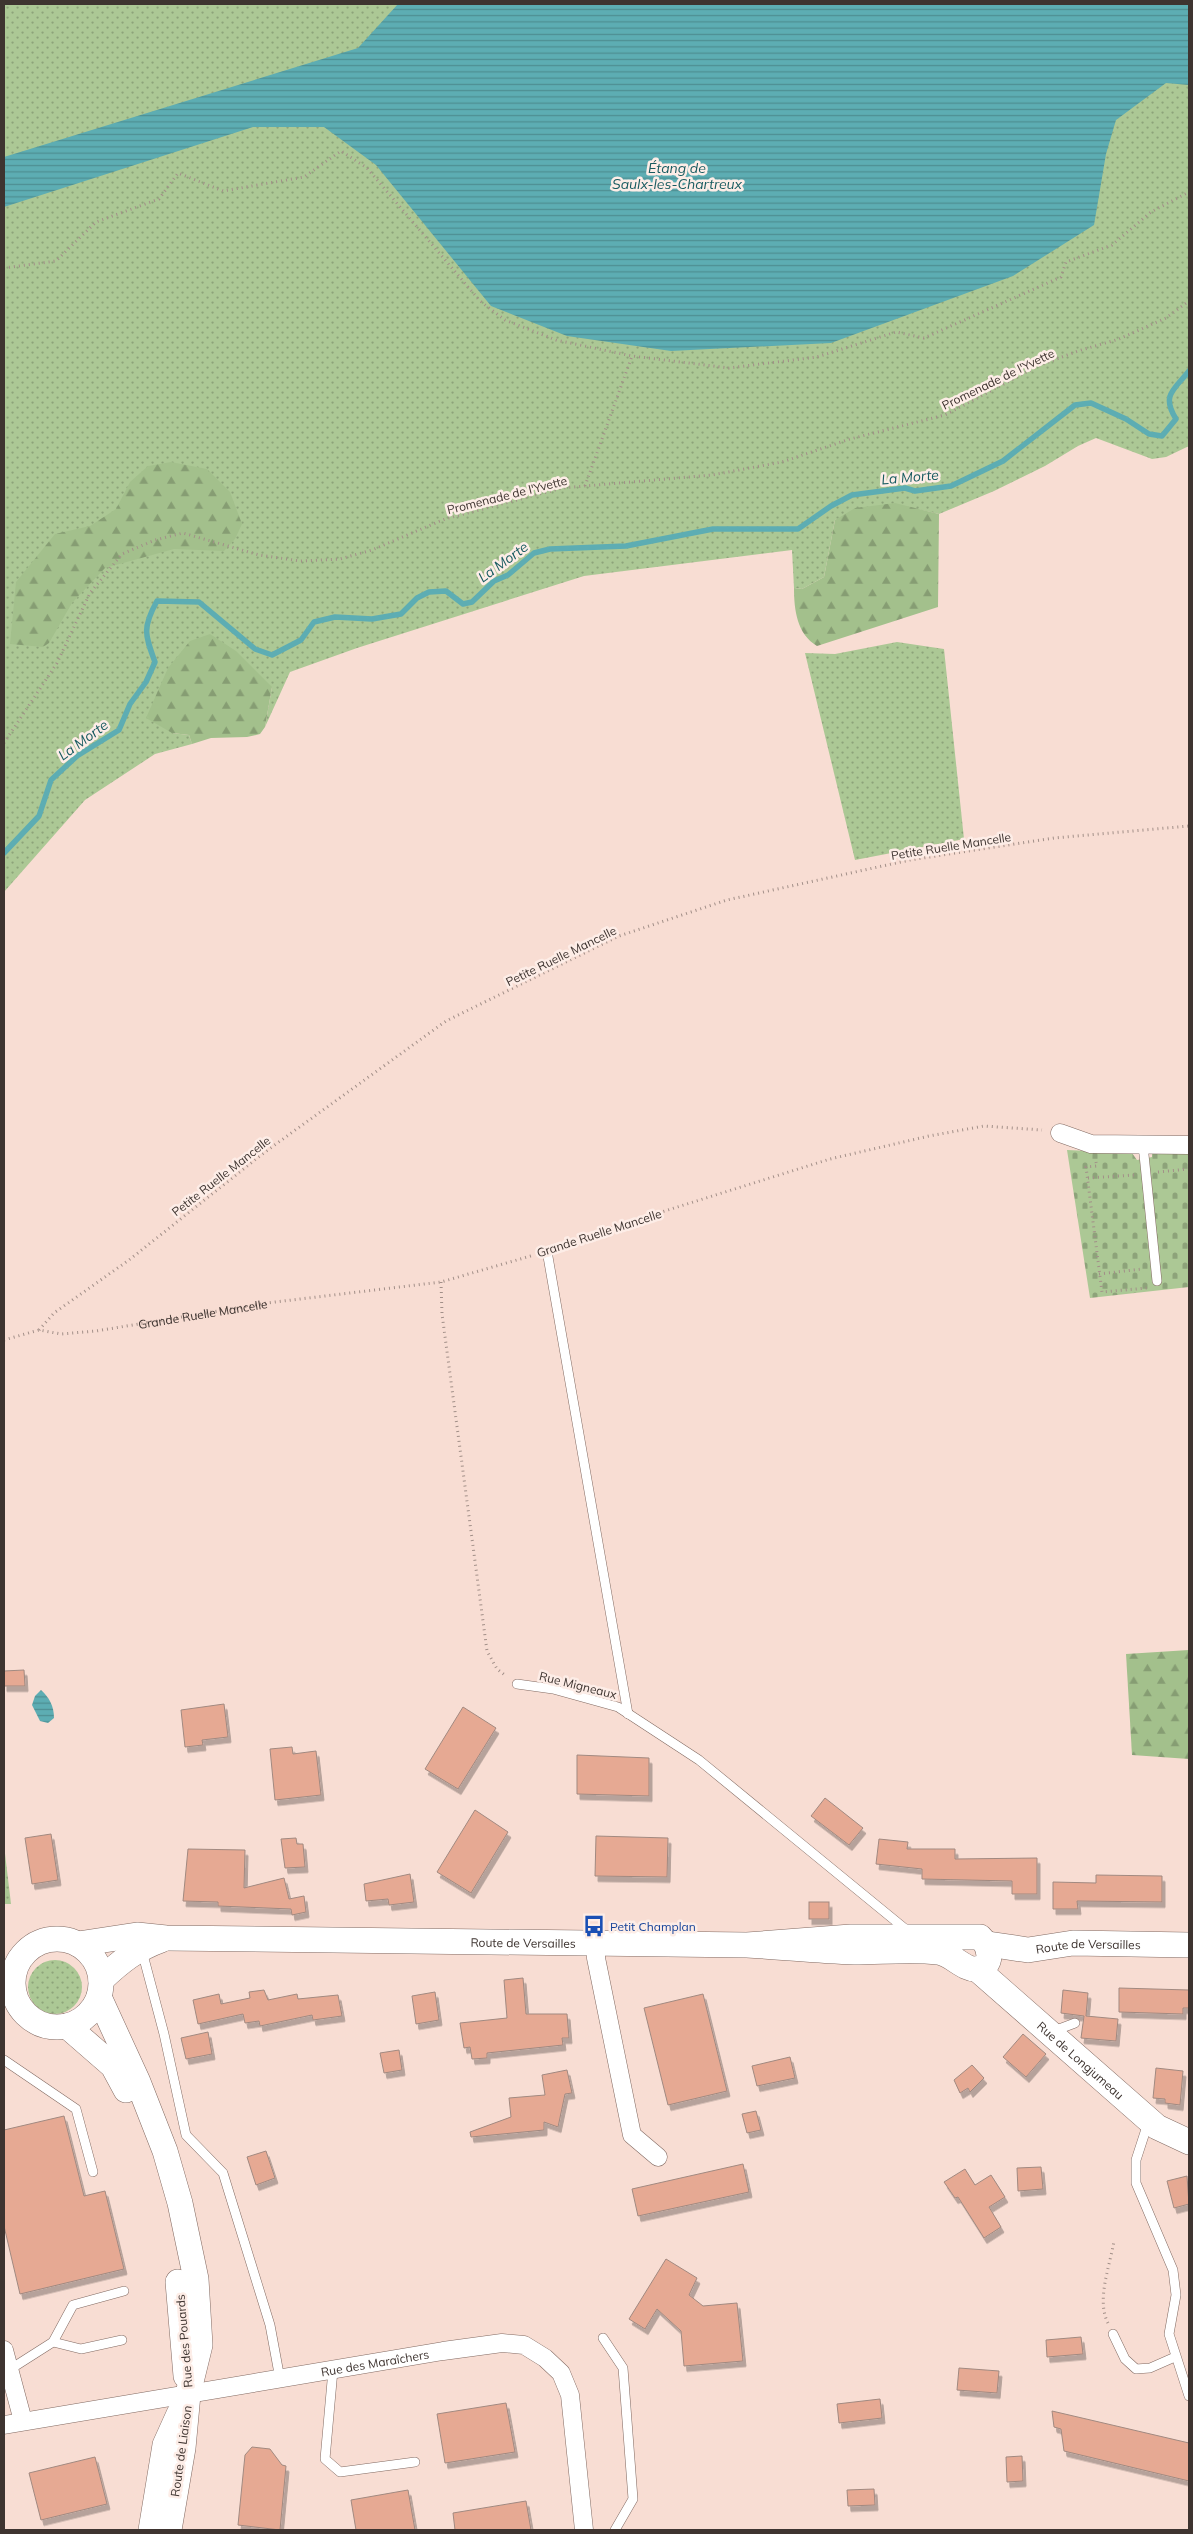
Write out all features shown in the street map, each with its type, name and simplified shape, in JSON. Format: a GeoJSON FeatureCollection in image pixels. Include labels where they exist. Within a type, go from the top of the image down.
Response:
{"type":"FeatureCollection","features":[{"type":"Feature","properties":{"kind":"main road","name":"Route de Versailles"},"geometry":{"type":"LineString","coordinates":[[78,1944],[137,1935],[166,1938],[747,1945],[851,1937],[913,1935],[979,1940],[1028,1950],[1073,1943],[1189,1945]]}},
{"type":"Feature","properties":{"kind":"main road","name":"Route de Versailles"},"geometry":{"type":"LineString","coordinates":[[100,1989],[119,1962],[141,1947],[166,1938]]}},
{"type":"Feature","properties":{"kind":"main road"},"geometry":{"type":"LineString","coordinates":[[62,1939],[78,1944],[90,1954],[98,1966],[100,1989],[92,2010],[81,2020],[67,2026],[55,2028],[43,2025],[23,2012],[10,1996],[19,1960],[32,1947],[46,1940],[62,1939]]}},
{"type":"Feature","properties":{"kind":"main road"},"geometry":{"type":"LineString","coordinates":[[747,1945],[852,1952],[940,1952],[968,1964],[986,1964],[990,1954],[979,1940]]}},
{"type":"Feature","properties":{"kind":"main road"},"geometry":{"type":"LineString","coordinates":[[4,1949],[32,1947]]}},
{"type":"Feature","properties":{"kind":"main road","name":"Rue de Longjumeau"},"geometry":{"type":"LineString","coordinates":[[968,1964],[1157,2128],[1189,2142]]}},
{"type":"Feature","properties":{"kind":"main road","name":"Rue des Pouards"},"geometry":{"type":"LineString","coordinates":[[100,1989],[150,2110],[177,2194],[189,2243],[196,2279],[200,2345],[188,2394]]}},
{"type":"Feature","properties":{"kind":"main road","name":"Rue des Pouards"},"geometry":{"type":"LineString","coordinates":[[67,2026],[113,2066],[124,2086],[152,2155],[166,2206],[174,2249],[188,2394]]}},
{"type":"Feature","properties":{"kind":"main road","name":"Route de Liaison"},"geometry":{"type":"LineString","coordinates":[[151,2530],[165,2445],[188,2394]]}},
{"type":"Feature","properties":{"kind":"main road","name":"Route de Liaison"},"geometry":{"type":"LineString","coordinates":[[169,2530],[183,2448],[188,2394]]}},
{"type":"Feature","properties":{"kind":"street"},"geometry":{"type":"LineString","coordinates":[[1060,1133],[1091,1144],[1189,1145]]}},
{"type":"Feature","properties":{"kind":"street"},"geometry":{"type":"LineString","coordinates":[[596,1943],[596,1958],[632,2135],[658,2157]]}},
{"type":"Feature","properties":{"kind":"street","name":"Rue des Maraîchers"},"geometry":{"type":"LineString","coordinates":[[4,2425],[443,2351],[502,2343],[524,2345],[545,2358],[561,2373],[570,2395],[584,2530]]}},
{"type":"Feature","properties":{"kind":"street"},"geometry":{"type":"LineString","coordinates":[[4,2350],[23,2421]]}},
{"type":"Feature","properties":{"kind":"lane"},"geometry":{"type":"LineString","coordinates":[[1143,1145],[1156,1268],[1154,1285]]}},
{"type":"Feature","properties":{"kind":"lane"},"geometry":{"type":"LineString","coordinates":[[546,1251],[628,1714]]}},
{"type":"Feature","properties":{"kind":"lane","name":"Rue Migneaux"},"geometry":{"type":"LineString","coordinates":[[517,1684],[553,1689],[618,1708],[628,1714],[699,1760],[913,1935]]}},
{"type":"Feature","properties":{"kind":"lane"},"geometry":{"type":"LineString","coordinates":[[141,1947],[164,2034],[186,2135],[223,2173],[270,2325],[280,2379]]}},
{"type":"Feature","properties":{"kind":"lane"},"geometry":{"type":"LineString","coordinates":[[1053,2037],[1059,2029],[1075,2023]]}},
{"type":"Feature","properties":{"kind":"lane"},"geometry":{"type":"LineString","coordinates":[[4,2060],[76,2109],[93,2172]]}},
{"type":"Feature","properties":{"kind":"lane"},"geometry":{"type":"LineString","coordinates":[[1149,2121],[1136,2160],[1136,2183],[1173,2270],[1176,2295],[1169,2334],[1189,2396]]}},
{"type":"Feature","properties":{"kind":"lane"},"geometry":{"type":"LineString","coordinates":[[9,2370],[53,2342],[73,2305],[124,2291]]}},
{"type":"Feature","properties":{"kind":"lane"},"geometry":{"type":"LineString","coordinates":[[1113,2334],[1125,2358],[1136,2369],[1150,2368],[1175,2357]]}},
{"type":"Feature","properties":{"kind":"lane"},"geometry":{"type":"LineString","coordinates":[[603,2338],[623,2368],[633,2499],[615,2530]]}},
{"type":"Feature","properties":{"kind":"lane"},"geometry":{"type":"LineString","coordinates":[[53,2342],[81,2349],[122,2340]]}},
{"type":"Feature","properties":{"kind":"lane"},"geometry":{"type":"LineString","coordinates":[[334,2370],[325,2459],[340,2472],[415,2462]]}},
{"type":"Feature","properties":{"kind":"path"},"geometry":{"type":"LineString","coordinates":[[4,268],[56,260],[96,222],[159,199],[178,173],[223,191],[304,177],[341,152],[367,168],[480,301],[505,320],[556,340],[632,356],[729,368],[817,356],[896,332],[924,338],[1061,276],[1066,262],[1112,245],[1150,212],[1189,192]]}},
{"type":"Feature","properties":{"kind":"path","name":"Promenade de l'Yvette"},"geometry":{"type":"LineString","coordinates":[[4,743],[57,663],[90,593],[122,554],[155,540],[183,533],[259,555],[300,561],[340,558],[372,550],[445,519],[562,488],[712,475],[782,462],[850,439],[945,415],[1038,366],[1119,339],[1166,318],[1189,301]]}},
{"type":"Feature","properties":{"kind":"path"},"geometry":{"type":"LineString","coordinates":[[585,486],[632,356]]}},
{"type":"Feature","properties":{"kind":"path","name":"Petite Ruelle Mancelle"},"geometry":{"type":"LineString","coordinates":[[39,1330],[54,1313],[130,1260],[265,1152],[446,1021],[619,936],[727,900],[910,860],[1054,838],[1189,826]]}},
{"type":"Feature","properties":{"kind":"path","name":"Grande Ruelle Mancelle"},"geometry":{"type":"LineString","coordinates":[[4,1340],[39,1330],[61,1334],[96,1331],[268,1303],[441,1282],[546,1251],[601,1230],[830,1159],[928,1136],[984,1126],[1037,1129],[1060,1133]]}},
{"type":"Feature","properties":{"kind":"path"},"geometry":{"type":"LineString","coordinates":[[1104,1158],[1096,1159],[1097,1166],[1086,1167],[1102,1292],[1154,1285]]}},
{"type":"Feature","properties":{"kind":"path"},"geometry":{"type":"LineString","coordinates":[[1099,1274],[1156,1268]]}},
{"type":"Feature","properties":{"kind":"path"},"geometry":{"type":"LineString","coordinates":[[441,1282],[442,1314],[488,1651],[496,1669],[517,1684]]}},
{"type":"Feature","properties":{"kind":"path"},"geometry":{"type":"LineString","coordinates":[[1113,2334],[1104,2315],[1103,2299],[1114,2241]]}},
{"type":"Feature","properties":{"kind":"green space"},"geometry":{"type":"Polygon","coordinates":[[[4,4],[1189,4],[1189,446],[1166,457],[1152,459],[1096,438],[994,491],[939,514],[895,504],[835,520],[824,577],[802,589],[794,588],[792,550],[584,576],[357,648],[290,672],[265,727],[272,687],[172,733],[189,735],[192,744],[155,754],[85,800],[4,892],[4,4]]]}},
{"type":"Feature","properties":{"kind":"green space"},"geometry":{"type":"Polygon","coordinates":[[[171,462],[207,469],[230,492],[242,524],[235,539],[224,551],[174,549],[105,568],[72,603],[49,643],[43,647],[10,644],[16,582],[55,534],[90,526],[116,509],[130,482],[148,466],[171,462]]]}},
{"type":"Feature","properties":{"kind":"green space"},"geometry":{"type":"Polygon","coordinates":[[[895,503],[939,514],[938,607],[817,646],[805,635],[798,621],[794,588],[802,589],[824,577],[835,520],[855,508],[895,503]]]}},
{"type":"Feature","properties":{"kind":"green space"},"geometry":{"type":"Polygon","coordinates":[[[210,634],[236,651],[272,687],[265,727],[260,734],[247,737],[211,738],[192,744],[189,735],[172,733],[146,718],[168,668],[190,641],[210,634]]]}},
{"type":"Feature","properties":{"kind":"green space"},"geometry":{"type":"Polygon","coordinates":[[[897,642],[944,649],[964,839],[855,860],[805,653],[835,654],[897,642]]]}},
{"type":"Feature","properties":{"kind":"green space"},"geometry":{"type":"Polygon","coordinates":[[[1067,1150],[1132,1153],[1137,1160],[1152,1157],[1152,1152],[1189,1154],[1189,1287],[1090,1298],[1067,1150]]]}},
{"type":"Feature","properties":{"kind":"green space"},"geometry":{"type":"Polygon","coordinates":[[[1189,1650],[1189,1759],[1132,1755],[1126,1654],[1189,1650]]]}},
{"type":"Feature","properties":{"kind":"green space"},"geometry":{"type":"Polygon","coordinates":[[[4,1845],[11,1904],[4,1904],[4,1845]]]}},
{"type":"Feature","properties":{"kind":"green space"},"geometry":{"type":"Polygon","coordinates":[[[55,1960],[65,1962],[74,1968],[80,1977],[82,1987],[80,1997],[74,2006],[65,2012],[55,2014],[45,2012],[36,2006],[30,1997],[28,1987],[30,1977],[36,1968],[45,1962],[55,1960]]]}},
{"type":"Feature","properties":{"kind":"water","name":"Étang de Saulx-les-Chartreux"},"geometry":{"type":"Polygon","coordinates":[[[398,4],[1189,4],[1189,85],[1166,83],[1116,120],[1106,154],[1094,225],[1013,276],[831,343],[671,351],[567,336],[491,306],[376,165],[324,127],[253,127],[4,207],[4,157],[358,48],[398,4]]]}},
{"type":"Feature","properties":{"kind":"water"},"geometry":{"type":"Polygon","coordinates":[[[41,1690],[49,1699],[53,1710],[54,1718],[48,1723],[40,1721],[32,1705],[35,1696],[41,1690]]]}},
{"type":"Feature","properties":{"kind":"building"},"geometry":{"type":"Polygon","coordinates":[[[24,1670],[25,1686],[4,1686],[4,1671],[24,1670]]]}},
{"type":"Feature","properties":{"kind":"building"},"geometry":{"type":"Polygon","coordinates":[[[224,1704],[228,1737],[202,1740],[203,1745],[185,1747],[181,1710],[224,1704]]]}},
{"type":"Feature","properties":{"kind":"building"},"geometry":{"type":"Polygon","coordinates":[[[463,1707],[496,1728],[458,1789],[425,1769],[463,1707]]]}},
{"type":"Feature","properties":{"kind":"building"},"geometry":{"type":"Polygon","coordinates":[[[292,1747],[293,1754],[316,1751],[321,1795],[275,1800],[270,1749],[292,1747]]]}},
{"type":"Feature","properties":{"kind":"building"},"geometry":{"type":"Polygon","coordinates":[[[577,1755],[649,1758],[649,1796],[577,1794],[577,1755]]]}},
{"type":"Feature","properties":{"kind":"building"},"geometry":{"type":"Polygon","coordinates":[[[825,1798],[863,1828],[849,1845],[811,1816],[825,1798]]]}},
{"type":"Feature","properties":{"kind":"building"},"geometry":{"type":"Polygon","coordinates":[[[475,1810],[508,1832],[471,1893],[437,1872],[475,1810]]]}},
{"type":"Feature","properties":{"kind":"building"},"geometry":{"type":"Polygon","coordinates":[[[51,1834],[58,1880],[32,1884],[25,1838],[51,1834]]]}},
{"type":"Feature","properties":{"kind":"building"},"geometry":{"type":"Polygon","coordinates":[[[596,1836],[668,1838],[667,1877],[595,1876],[596,1836]]]}},
{"type":"Feature","properties":{"kind":"building"},"geometry":{"type":"Polygon","coordinates":[[[296,1838],[297,1844],[303,1844],[305,1867],[285,1868],[281,1839],[296,1838]]]}},
{"type":"Feature","properties":{"kind":"building"},"geometry":{"type":"Polygon","coordinates":[[[879,1839],[908,1842],[907,1849],[955,1849],[955,1859],[1037,1858],[1037,1894],[1012,1894],[1012,1881],[922,1879],[922,1869],[876,1864],[879,1839]]]}},
{"type":"Feature","properties":{"kind":"building"},"geometry":{"type":"Polygon","coordinates":[[[188,1849],[245,1850],[244,1888],[284,1878],[289,1899],[304,1896],[306,1912],[292,1915],[291,1909],[218,1906],[218,1902],[183,1901],[188,1849]]]}},
{"type":"Feature","properties":{"kind":"building"},"geometry":{"type":"Polygon","coordinates":[[[410,1874],[414,1902],[389,1905],[388,1899],[366,1901],[364,1884],[410,1874]]]}},
{"type":"Feature","properties":{"kind":"building"},"geometry":{"type":"Polygon","coordinates":[[[1096,1875],[1162,1876],[1162,1902],[1077,1901],[1078,1909],[1053,1909],[1053,1882],[1096,1883],[1096,1875]]]}},
{"type":"Feature","properties":{"kind":"building"},"geometry":{"type":"Polygon","coordinates":[[[809,1902],[829,1902],[829,1919],[809,1919],[809,1902]]]}},
{"type":"Feature","properties":{"kind":"building"},"geometry":{"type":"Polygon","coordinates":[[[523,1978],[526,2014],[567,2014],[569,2038],[562,2038],[563,2045],[487,2053],[487,2058],[472,2059],[470,2047],[464,2048],[460,2023],[507,2018],[504,1980],[523,1978]]]}},
{"type":"Feature","properties":{"kind":"building"},"geometry":{"type":"Polygon","coordinates":[[[1119,1988],[1189,1990],[1189,2008],[1183,2008],[1183,2014],[1119,2012],[1119,1988]]]}},
{"type":"Feature","properties":{"kind":"building"},"geometry":{"type":"Polygon","coordinates":[[[264,1990],[268,2000],[297,1994],[298,1999],[338,1995],[342,2016],[313,2020],[312,2015],[260,2026],[259,2021],[245,2023],[243,2014],[198,2024],[193,2000],[219,1994],[221,2004],[250,1998],[249,1992],[264,1990]]]}},
{"type":"Feature","properties":{"kind":"building"},"geometry":{"type":"Polygon","coordinates":[[[1063,1990],[1088,1993],[1086,2016],[1118,2019],[1116,2041],[1081,2038],[1084,2016],[1061,2013],[1063,1990]]]}},
{"type":"Feature","properties":{"kind":"building"},"geometry":{"type":"Polygon","coordinates":[[[435,1992],[439,2020],[416,2024],[412,1996],[435,1992]]]}},
{"type":"Feature","properties":{"kind":"building"},"geometry":{"type":"Polygon","coordinates":[[[703,1994],[727,2091],[668,2105],[644,2008],[703,1994]]]}},
{"type":"Feature","properties":{"kind":"building"},"geometry":{"type":"Polygon","coordinates":[[[208,2032],[212,2054],[186,2059],[181,2038],[208,2032]]]}},
{"type":"Feature","properties":{"kind":"building"},"geometry":{"type":"Polygon","coordinates":[[[1023,2034],[1046,2054],[1026,2077],[1003,2057],[1023,2034]]]}},
{"type":"Feature","properties":{"kind":"building"},"geometry":{"type":"Polygon","coordinates":[[[399,2050],[402,2070],[384,2073],[380,2053],[399,2050]]]}},
{"type":"Feature","properties":{"kind":"building"},"geometry":{"type":"Polygon","coordinates":[[[790,2057],[795,2078],[757,2086],[752,2066],[790,2057]]]}},
{"type":"Feature","properties":{"kind":"building"},"geometry":{"type":"Polygon","coordinates":[[[972,2065],[984,2078],[970,2092],[968,2088],[960,2093],[954,2080],[972,2065]]]}},
{"type":"Feature","properties":{"kind":"building"},"geometry":{"type":"Polygon","coordinates":[[[1156,2068],[1183,2071],[1180,2105],[1165,2103],[1165,2099],[1153,2098],[1156,2068]]]}},
{"type":"Feature","properties":{"kind":"building"},"geometry":{"type":"Polygon","coordinates":[[[567,2070],[572,2093],[565,2094],[558,2127],[544,2122],[544,2130],[471,2137],[470,2132],[511,2117],[509,2098],[545,2095],[542,2075],[567,2070]]]}},
{"type":"Feature","properties":{"kind":"building"},"geometry":{"type":"Polygon","coordinates":[[[756,2111],[761,2130],[747,2133],[742,2114],[756,2111]]]}},
{"type":"Feature","properties":{"kind":"building"},"geometry":{"type":"Polygon","coordinates":[[[64,2116],[84,2196],[105,2191],[124,2269],[20,2294],[4,2226],[4,2130],[64,2116]]]}},
{"type":"Feature","properties":{"kind":"building"},"geometry":{"type":"Polygon","coordinates":[[[266,2151],[275,2178],[256,2185],[247,2157],[266,2151]]]}},
{"type":"Feature","properties":{"kind":"building"},"geometry":{"type":"Polygon","coordinates":[[[743,2164],[749,2192],[638,2216],[632,2189],[743,2164]]]}},
{"type":"Feature","properties":{"kind":"building"},"geometry":{"type":"Polygon","coordinates":[[[1041,2167],[1043,2189],[1018,2191],[1017,2168],[1041,2167]]]}},
{"type":"Feature","properties":{"kind":"building"},"geometry":{"type":"Polygon","coordinates":[[[965,2169],[975,2185],[991,2175],[1005,2197],[989,2207],[1001,2227],[984,2238],[958,2197],[955,2198],[944,2182],[965,2169]]]}},
{"type":"Feature","properties":{"kind":"building"},"geometry":{"type":"Polygon","coordinates":[[[1187,2176],[1189,2204],[1174,2208],[1167,2181],[1187,2176]]]}},
{"type":"Feature","properties":{"kind":"building"},"geometry":{"type":"Polygon","coordinates":[[[666,2259],[697,2278],[689,2295],[703,2306],[737,2303],[743,2361],[684,2366],[681,2331],[657,2309],[645,2329],[629,2319],[666,2259]]]}},
{"type":"Feature","properties":{"kind":"building"},"geometry":{"type":"Polygon","coordinates":[[[1081,2337],[1083,2354],[1047,2357],[1046,2340],[1081,2337]]]}},
{"type":"Feature","properties":{"kind":"building"},"geometry":{"type":"Polygon","coordinates":[[[959,2368],[999,2371],[997,2393],[957,2390],[959,2368]]]}},
{"type":"Feature","properties":{"kind":"building"},"geometry":{"type":"Polygon","coordinates":[[[880,2399],[882,2418],[839,2423],[837,2404],[880,2399]]]}},
{"type":"Feature","properties":{"kind":"building"},"geometry":{"type":"Polygon","coordinates":[[[506,2403],[515,2452],[445,2463],[437,2414],[506,2403]]]}},
{"type":"Feature","properties":{"kind":"building"},"geometry":{"type":"Polygon","coordinates":[[[1052,2411],[1189,2443],[1189,2481],[1064,2451],[1061,2429],[1054,2427],[1052,2411]]]}},
{"type":"Feature","properties":{"kind":"building"},"geometry":{"type":"Polygon","coordinates":[[[252,2447],[270,2449],[282,2465],[286,2466],[280,2530],[238,2525],[245,2455],[252,2447]]]}},
{"type":"Feature","properties":{"kind":"building"},"geometry":{"type":"Polygon","coordinates":[[[1022,2456],[1023,2481],[1007,2482],[1006,2457],[1022,2456]]]}},
{"type":"Feature","properties":{"kind":"building"},"geometry":{"type":"Polygon","coordinates":[[[95,2457],[107,2504],[41,2520],[29,2473],[95,2457]]]}},
{"type":"Feature","properties":{"kind":"building"},"geometry":{"type":"Polygon","coordinates":[[[874,2489],[875,2505],[848,2506],[847,2490],[874,2489]]]}},
{"type":"Feature","properties":{"kind":"building"},"geometry":{"type":"Polygon","coordinates":[[[408,2490],[415,2530],[356,2530],[351,2500],[408,2490]]]}},
{"type":"Feature","properties":{"kind":"building"},"geometry":{"type":"Polygon","coordinates":[[[526,2501],[531,2530],[455,2530],[453,2513],[526,2501]]]}},
{"type":"Feature","properties":{"kind":"waterway","name":"La Morte"},"geometry":{"type":"LineString","coordinates":[[4,853],[39,816],[51,780],[77,756],[119,730],[130,704],[146,682],[155,662],[147,638],[147,625],[157,601],[199,602],[255,649],[272,655],[301,640],[314,622],[335,617],[372,619],[401,614],[417,598],[429,592],[446,591],[463,604],[472,602],[494,581],[508,575],[534,553],[550,549],[626,546],[713,529],[798,529],[831,506],[852,495],[905,488],[915,491],[951,486],[1003,461],[1075,405],[1091,403],[1126,419],[1149,434],[1162,436],[1176,419],[1170,404],[1171,393],[1189,371]]}},
{"type":"Feature","properties":{"kind":"place","name":"Petit Champlan"},"geometry":{"type":"Point","coordinates":[594,1926]}}]}
